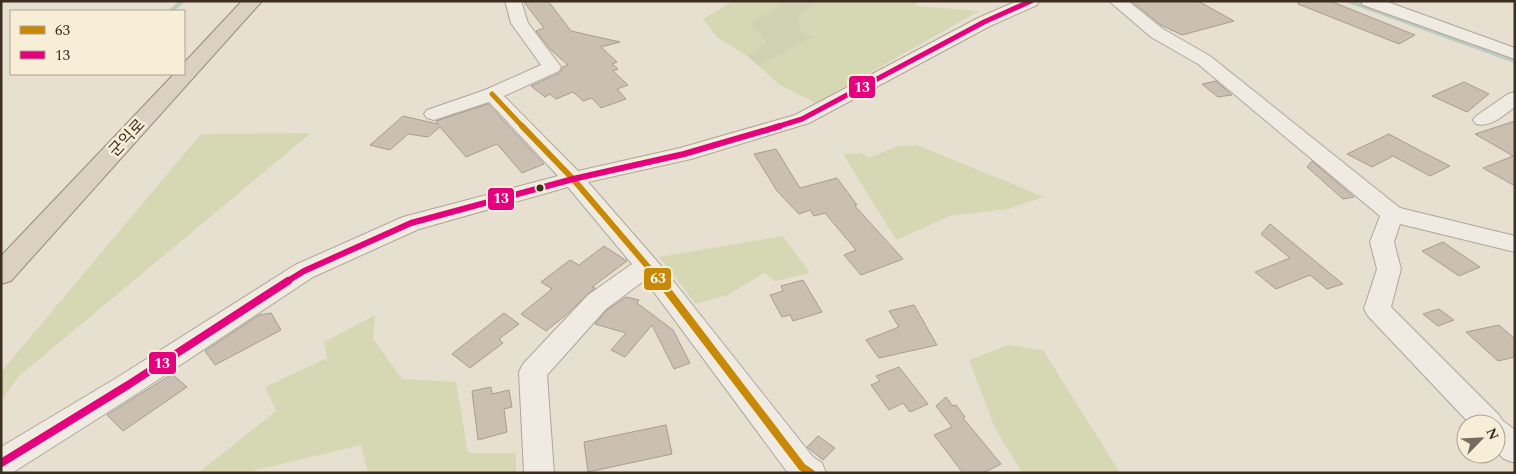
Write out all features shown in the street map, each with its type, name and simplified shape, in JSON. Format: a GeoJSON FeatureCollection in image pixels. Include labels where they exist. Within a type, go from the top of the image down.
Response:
{"type":"FeatureCollection","features":[{"type":"Feature","properties":{"kind":"highway"},"geometry":{"type":"LineString","coordinates":[[185,51],[233,1]]}},
{"type":"Feature","properties":{"kind":"highway","name":"군익로"},"geometry":{"type":"LineString","coordinates":[[1,274],[254,1]]}},
{"type":"Feature","properties":{"kind":"highway","name":"군익로"},"geometry":{"type":"LineString","coordinates":[[1,249],[162,75]]}},
{"type":"Feature","properties":{"kind":"street"},"geometry":{"type":"LineString","coordinates":[[434,114],[492,94],[552,67],[520,23],[513,1]]}},
{"type":"Feature","properties":{"kind":"street"},"geometry":{"type":"LineString","coordinates":[[1,463],[128,385],[304,271],[411,223],[573,179],[684,154],[802,119],[984,22],[1031,1]]}},
{"type":"Feature","properties":{"kind":"street"},"geometry":{"type":"LineString","coordinates":[[1118,1],[1158,33],[1204,60],[1392,214],[1515,244]]}},
{"type":"Feature","properties":{"kind":"street"},"geometry":{"type":"LineString","coordinates":[[1369,1],[1515,54]]}},
{"type":"Feature","properties":{"kind":"street"},"geometry":{"type":"LineString","coordinates":[[492,94],[573,179],[646,266],[802,467],[811,473]]}},
{"type":"Feature","properties":{"kind":"street"},"geometry":{"type":"LineString","coordinates":[[1483,120],[1515,98]]}},
{"type":"Feature","properties":{"kind":"street"},"geometry":{"type":"LineString","coordinates":[[1392,214],[1382,242],[1389,268],[1377,309],[1479,414]]}},
{"type":"Feature","properties":{"kind":"street"},"geometry":{"type":"LineString","coordinates":[[539,473],[534,372],[597,302],[646,266]]}},
{"type":"Feature","properties":{"kind":"street"},"geometry":{"type":"LineString","coordinates":[[1506,441],[1515,450]]}},
{"type":"Feature","properties":{"kind":"green space"},"geometry":{"type":"Polygon","coordinates":[[[733,1],[786,1],[751,24],[766,44],[747,56],[717,37],[703,19],[733,1]]]}},
{"type":"Feature","properties":{"kind":"green space"},"geometry":{"type":"Polygon","coordinates":[[[786,1],[821,1],[798,16],[801,30],[813,37],[759,66],[747,56],[766,43],[750,24],[786,1]]]}},
{"type":"Feature","properties":{"kind":"green space"},"geometry":{"type":"Polygon","coordinates":[[[821,1],[917,1],[915,6],[979,11],[816,103],[778,84],[759,66],[813,37],[801,30],[798,16],[821,1]]]}},
{"type":"Feature","properties":{"kind":"green space"},"geometry":{"type":"Polygon","coordinates":[[[311,133],[19,376],[1,401],[1,372],[201,134],[311,133]]]}},
{"type":"Feature","properties":{"kind":"green space"},"geometry":{"type":"Polygon","coordinates":[[[917,145],[1044,197],[1008,209],[950,216],[896,240],[843,154],[861,153],[869,158],[898,146],[917,145]]]}},
{"type":"Feature","properties":{"kind":"green space"},"geometry":{"type":"Polygon","coordinates":[[[783,236],[810,273],[775,281],[764,273],[728,295],[696,304],[659,257],[783,236]]]}},
{"type":"Feature","properties":{"kind":"green space"},"geometry":{"type":"Polygon","coordinates":[[[375,315],[373,339],[402,379],[456,382],[468,453],[516,453],[516,473],[368,473],[361,445],[244,473],[198,473],[276,411],[265,387],[327,358],[324,342],[375,315]]]}},
{"type":"Feature","properties":{"kind":"green space"},"geometry":{"type":"Polygon","coordinates":[[[1008,345],[1043,350],[1120,473],[1022,473],[995,428],[969,360],[1008,345]]]}},
{"type":"Feature","properties":{"kind":"building"},"geometry":{"type":"Polygon","coordinates":[[[523,1],[548,1],[571,31],[620,42],[601,47],[617,62],[612,64],[618,69],[613,71],[628,85],[617,89],[626,99],[601,108],[592,98],[583,101],[573,92],[556,99],[550,94],[545,97],[531,86],[560,73],[563,67],[568,65],[551,50],[536,31],[544,28],[523,1]]]}},
{"type":"Feature","properties":{"kind":"building"},"geometry":{"type":"Polygon","coordinates":[[[1131,1],[1198,1],[1234,21],[1182,35],[1161,25],[1131,1]]]}},
{"type":"Feature","properties":{"kind":"building"},"geometry":{"type":"Polygon","coordinates":[[[1299,1],[1330,1],[1415,35],[1399,44],[1298,4],[1299,1]]]}},
{"type":"Feature","properties":{"kind":"building"},"geometry":{"type":"Polygon","coordinates":[[[1216,81],[1232,95],[1218,97],[1202,84],[1216,81]]]}},
{"type":"Feature","properties":{"kind":"building"},"geometry":{"type":"Polygon","coordinates":[[[1464,82],[1489,94],[1467,112],[1432,96],[1464,82]]]}},
{"type":"Feature","properties":{"kind":"building"},"geometry":{"type":"Polygon","coordinates":[[[488,104],[544,164],[522,173],[497,144],[466,157],[440,127],[428,137],[408,134],[390,150],[370,145],[403,116],[438,124],[436,121],[488,104]]]}},
{"type":"Feature","properties":{"kind":"building"},"geometry":{"type":"Polygon","coordinates":[[[1515,121],[1515,186],[1483,168],[1513,156],[1475,134],[1515,121]]]}},
{"type":"Feature","properties":{"kind":"building"},"geometry":{"type":"Polygon","coordinates":[[[1389,134],[1450,166],[1430,176],[1393,156],[1372,167],[1347,154],[1389,134]]]}},
{"type":"Feature","properties":{"kind":"building"},"geometry":{"type":"Polygon","coordinates":[[[776,149],[800,188],[837,178],[857,205],[854,205],[903,259],[861,275],[844,255],[856,250],[825,213],[814,216],[810,210],[799,214],[777,191],[754,154],[776,149]]]}},
{"type":"Feature","properties":{"kind":"building"},"geometry":{"type":"Polygon","coordinates":[[[1312,161],[1354,197],[1343,199],[1307,167],[1312,161]]]}},
{"type":"Feature","properties":{"kind":"building"},"geometry":{"type":"Polygon","coordinates":[[[1270,224],[1343,284],[1327,289],[1310,275],[1276,289],[1255,272],[1290,258],[1261,234],[1270,224]]]}},
{"type":"Feature","properties":{"kind":"building"},"geometry":{"type":"Polygon","coordinates":[[[1443,242],[1480,267],[1459,276],[1422,251],[1443,242]]]}},
{"type":"Feature","properties":{"kind":"building"},"geometry":{"type":"Polygon","coordinates":[[[604,246],[627,261],[592,287],[595,288],[566,315],[546,331],[521,314],[552,289],[541,282],[570,260],[579,265],[604,246]]]}},
{"type":"Feature","properties":{"kind":"building"},"geometry":{"type":"Polygon","coordinates":[[[803,280],[822,312],[793,321],[790,315],[782,317],[770,295],[783,291],[781,286],[803,280]]]}},
{"type":"Feature","properties":{"kind":"building"},"geometry":{"type":"Polygon","coordinates":[[[626,297],[639,300],[637,303],[673,330],[690,363],[674,369],[652,325],[625,357],[611,350],[626,333],[595,324],[607,310],[626,297]]]}},
{"type":"Feature","properties":{"kind":"building"},"geometry":{"type":"Polygon","coordinates":[[[914,305],[937,345],[879,358],[866,340],[899,327],[889,311],[914,305]]]}},
{"type":"Feature","properties":{"kind":"building"},"geometry":{"type":"Polygon","coordinates":[[[1439,309],[1454,320],[1438,326],[1423,314],[1439,309]]]}},
{"type":"Feature","properties":{"kind":"building"},"geometry":{"type":"Polygon","coordinates":[[[271,313],[281,330],[215,365],[205,351],[259,315],[271,313]]]}},
{"type":"Feature","properties":{"kind":"building"},"geometry":{"type":"Polygon","coordinates":[[[504,313],[519,324],[499,339],[503,343],[470,368],[452,354],[504,313]]]}},
{"type":"Feature","properties":{"kind":"building"},"geometry":{"type":"Polygon","coordinates":[[[1499,325],[1515,339],[1515,357],[1498,361],[1466,332],[1499,325]]]}},
{"type":"Feature","properties":{"kind":"building"},"geometry":{"type":"Polygon","coordinates":[[[899,367],[928,404],[910,412],[903,403],[889,410],[871,385],[880,381],[876,376],[899,367]]]}},
{"type":"Feature","properties":{"kind":"building"},"geometry":{"type":"Polygon","coordinates":[[[172,374],[187,387],[123,431],[107,415],[172,374]]]}},
{"type":"Feature","properties":{"kind":"building"},"geometry":{"type":"Polygon","coordinates":[[[491,387],[492,394],[509,390],[512,407],[504,409],[507,432],[478,440],[472,391],[491,387]]]}},
{"type":"Feature","properties":{"kind":"building"},"geometry":{"type":"Polygon","coordinates":[[[946,397],[953,406],[956,405],[965,417],[963,418],[1001,464],[983,473],[963,473],[934,435],[952,427],[936,406],[946,397]]]}},
{"type":"Feature","properties":{"kind":"building"},"geometry":{"type":"Polygon","coordinates":[[[666,425],[672,454],[588,472],[584,442],[666,425]]]}},
{"type":"Feature","properties":{"kind":"building"},"geometry":{"type":"Polygon","coordinates":[[[818,436],[835,448],[823,460],[807,447],[818,436]]]}},
{"type":"Feature","properties":{"kind":"waterway"},"geometry":{"type":"LineString","coordinates":[[172,10],[182,1]]}},
{"type":"Feature","properties":{"kind":"waterway"},"geometry":{"type":"LineString","coordinates":[[1349,1],[1515,61]]}},
{"type":"Feature","properties":{"kind":"transit line","name":"13"},"geometry":{"type":"LineString","coordinates":[[1,463],[128,385],[304,271],[411,223],[573,179],[684,154],[802,119],[984,22],[1031,1]]}},
{"type":"Feature","properties":{"kind":"transit line","name":"63"},"geometry":{"type":"LineString","coordinates":[[492,94],[573,179],[654,274],[802,467],[811,473]]}}]}
